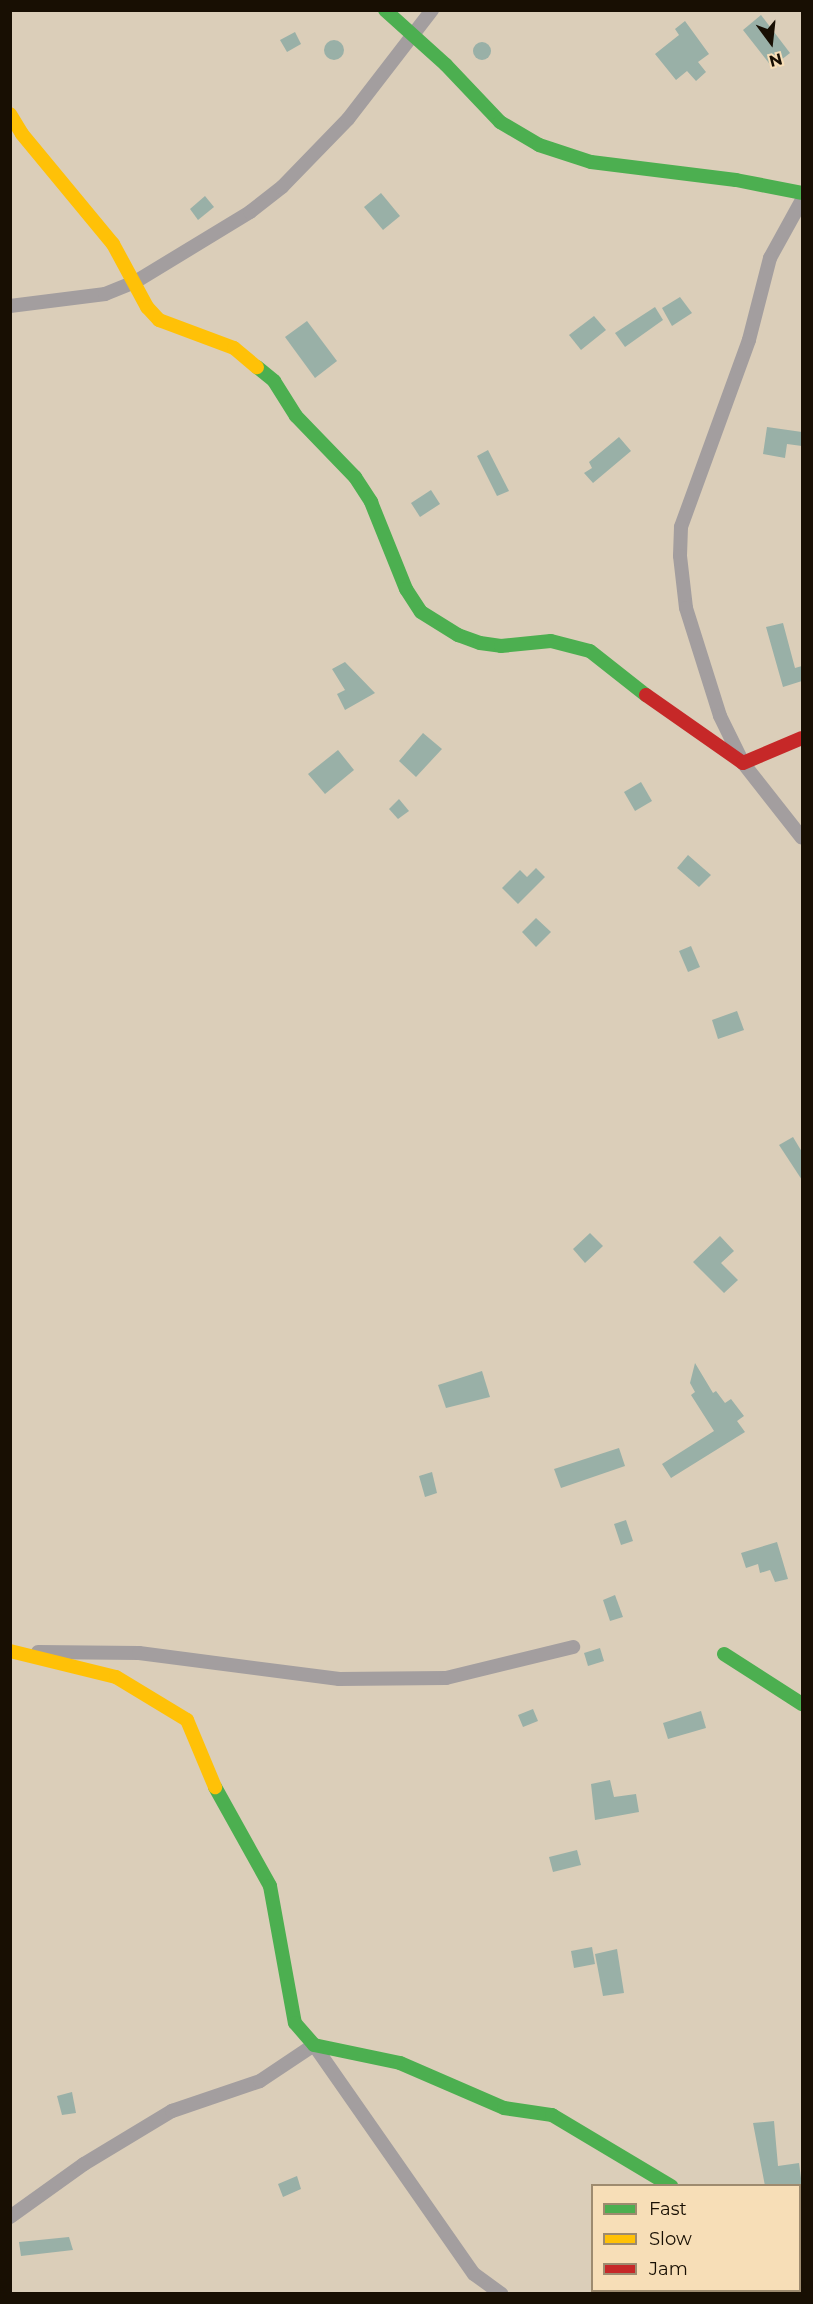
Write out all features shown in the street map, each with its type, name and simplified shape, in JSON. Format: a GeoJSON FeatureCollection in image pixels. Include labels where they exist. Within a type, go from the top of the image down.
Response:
{"type":"FeatureCollection","features":[{"type":"Feature","properties":{"kind":"street"},"geometry":{"type":"LineString","coordinates":[[385,10],[413,34],[500,122],[539,145],[591,162],[736,180],[802,193]]}},
{"type":"Feature","properties":{"kind":"street"},"geometry":{"type":"LineString","coordinates":[[10,306],[105,294],[135,282],[250,212],[282,187],[348,119],[432,10]]}},
{"type":"Feature","properties":{"kind":"street"},"geometry":{"type":"LineString","coordinates":[[10,114],[22,134],[113,244],[159,320],[234,348],[274,381],[296,416],[355,477],[371,502],[406,589],[421,612],[458,636],[480,643],[501,646],[551,641],[590,651],[659,705],[743,763]]}},
{"type":"Feature","properties":{"kind":"street"},"geometry":{"type":"LineString","coordinates":[[802,200],[770,258],[749,340],[681,527],[680,556],[686,608],[720,716],[743,763],[802,838]]}},
{"type":"Feature","properties":{"kind":"street"},"geometry":{"type":"LineString","coordinates":[[743,763],[802,738]]}},
{"type":"Feature","properties":{"kind":"street"},"geometry":{"type":"LineString","coordinates":[[12,1653],[140,1653],[339,1679],[435,1678],[573,1647]]}},
{"type":"Feature","properties":{"kind":"street"},"geometry":{"type":"LineString","coordinates":[[12,1653],[116,1677],[188,1720],[218,1794],[270,1886],[295,2023],[314,2045],[474,2274],[502,2294]]}},
{"type":"Feature","properties":{"kind":"street"},"geometry":{"type":"LineString","coordinates":[[724,1654],[802,1704]]}},
{"type":"Feature","properties":{"kind":"street"},"geometry":{"type":"LineString","coordinates":[[10,2217],[84,2164],[164,2115],[260,2081],[314,2045],[400,2063],[504,2108],[552,2115],[668,2184]]}},
{"type":"Feature","properties":{"kind":"building"},"geometry":{"type":"Polygon","coordinates":[[[761,15],[790,53],[772,67],[743,30],[761,15]]]}},
{"type":"Feature","properties":{"kind":"building"},"geometry":{"type":"Polygon","coordinates":[[[685,21],[709,54],[698,62],[706,72],[696,81],[687,71],[676,80],[655,54],[679,35],[675,29],[685,21]]]}},
{"type":"Feature","properties":{"kind":"building"},"geometry":{"type":"Polygon","coordinates":[[[295,32],[301,44],[287,52],[280,40],[295,32]]]}},
{"type":"Feature","properties":{"kind":"building"},"geometry":{"type":"Polygon","coordinates":[[[334,40],[341,43],[344,50],[341,57],[334,60],[327,57],[324,50],[327,43],[334,40]]]}},
{"type":"Feature","properties":{"kind":"building"},"geometry":{"type":"Polygon","coordinates":[[[478,42],[486,42],[491,47],[489,58],[478,60],[473,55],[473,47],[478,42]]]}},
{"type":"Feature","properties":{"kind":"building"},"geometry":{"type":"Polygon","coordinates":[[[381,193],[400,216],[383,230],[364,207],[381,193]]]}},
{"type":"Feature","properties":{"kind":"building"},"geometry":{"type":"Polygon","coordinates":[[[205,196],[214,207],[198,220],[190,209],[205,196]]]}},
{"type":"Feature","properties":{"kind":"building"},"geometry":{"type":"Polygon","coordinates":[[[680,297],[692,313],[672,326],[662,308],[680,297]]]}},
{"type":"Feature","properties":{"kind":"building"},"geometry":{"type":"Polygon","coordinates":[[[655,307],[663,320],[625,347],[615,333],[655,307]]]}},
{"type":"Feature","properties":{"kind":"building"},"geometry":{"type":"Polygon","coordinates":[[[594,316],[606,330],[581,350],[569,335],[594,316]]]}},
{"type":"Feature","properties":{"kind":"building"},"geometry":{"type":"Polygon","coordinates":[[[307,321],[337,361],[315,378],[285,337],[307,321]]]}},
{"type":"Feature","properties":{"kind":"building"},"geometry":{"type":"Polygon","coordinates":[[[767,427],[802,432],[802,446],[787,444],[785,458],[763,454],[767,427]]]}},
{"type":"Feature","properties":{"kind":"building"},"geometry":{"type":"Polygon","coordinates":[[[619,437],[631,451],[593,483],[584,473],[592,468],[589,462],[619,437]]]}},
{"type":"Feature","properties":{"kind":"building"},"geometry":{"type":"Polygon","coordinates":[[[488,450],[509,491],[497,496],[477,456],[488,450]]]}},
{"type":"Feature","properties":{"kind":"building"},"geometry":{"type":"Polygon","coordinates":[[[431,490],[440,504],[420,517],[411,503],[431,490]]]}},
{"type":"Feature","properties":{"kind":"building"},"geometry":{"type":"Polygon","coordinates":[[[783,623],[795,668],[802,666],[802,681],[783,687],[766,627],[783,623]]]}},
{"type":"Feature","properties":{"kind":"building"},"geometry":{"type":"Polygon","coordinates":[[[345,662],[375,693],[345,710],[337,694],[345,690],[332,669],[345,662]]]}},
{"type":"Feature","properties":{"kind":"building"},"geometry":{"type":"Polygon","coordinates":[[[423,733],[442,749],[416,777],[399,761],[423,733]]]}},
{"type":"Feature","properties":{"kind":"building"},"geometry":{"type":"Polygon","coordinates":[[[338,750],[354,770],[325,794],[308,774],[338,750]]]}},
{"type":"Feature","properties":{"kind":"building"},"geometry":{"type":"Polygon","coordinates":[[[641,782],[652,801],[635,811],[624,792],[641,782]]]}},
{"type":"Feature","properties":{"kind":"building"},"geometry":{"type":"Polygon","coordinates":[[[399,799],[409,811],[398,819],[389,809],[399,799]]]}},
{"type":"Feature","properties":{"kind":"building"},"geometry":{"type":"Polygon","coordinates":[[[688,855],[711,875],[699,887],[677,868],[688,855]]]}},
{"type":"Feature","properties":{"kind":"building"},"geometry":{"type":"Polygon","coordinates":[[[536,868],[545,877],[518,904],[502,888],[520,870],[527,877],[536,868]]]}},
{"type":"Feature","properties":{"kind":"building"},"geometry":{"type":"Polygon","coordinates":[[[536,918],[551,932],[536,947],[522,932],[536,918]]]}},
{"type":"Feature","properties":{"kind":"building"},"geometry":{"type":"Polygon","coordinates":[[[691,946],[700,967],[688,972],[679,951],[691,946]]]}},
{"type":"Feature","properties":{"kind":"building"},"geometry":{"type":"Polygon","coordinates":[[[737,1011],[744,1030],[718,1039],[712,1020],[737,1011]]]}},
{"type":"Feature","properties":{"kind":"building"},"geometry":{"type":"Polygon","coordinates":[[[793,1137],[802,1152],[802,1180],[779,1145],[793,1137]]]}},
{"type":"Feature","properties":{"kind":"building"},"geometry":{"type":"Polygon","coordinates":[[[590,1233],[603,1246],[585,1263],[573,1249],[590,1233]]]}},
{"type":"Feature","properties":{"kind":"building"},"geometry":{"type":"Polygon","coordinates":[[[720,1236],[734,1251],[721,1263],[738,1280],[724,1293],[693,1262],[720,1236]]]}},
{"type":"Feature","properties":{"kind":"building"},"geometry":{"type":"Polygon","coordinates":[[[695,1363],[713,1393],[716,1391],[725,1403],[731,1399],[744,1416],[737,1421],[745,1432],[671,1478],[662,1464],[714,1431],[691,1395],[695,1392],[690,1383],[695,1363]]]}},
{"type":"Feature","properties":{"kind":"building"},"geometry":{"type":"Polygon","coordinates":[[[482,1371],[490,1397],[446,1408],[438,1385],[482,1371]]]}},
{"type":"Feature","properties":{"kind":"building"},"geometry":{"type":"Polygon","coordinates":[[[619,1448],[625,1466],[561,1488],[554,1469],[619,1448]]]}},
{"type":"Feature","properties":{"kind":"building"},"geometry":{"type":"Polygon","coordinates":[[[432,1472],[437,1493],[425,1497],[419,1476],[432,1472]]]}},
{"type":"Feature","properties":{"kind":"building"},"geometry":{"type":"Polygon","coordinates":[[[626,1520],[633,1541],[621,1545],[614,1524],[626,1520]]]}},
{"type":"Feature","properties":{"kind":"building"},"geometry":{"type":"Polygon","coordinates":[[[777,1542],[788,1579],[775,1582],[770,1570],[760,1573],[758,1564],[746,1568],[741,1553],[777,1542]]]}},
{"type":"Feature","properties":{"kind":"building"},"geometry":{"type":"Polygon","coordinates":[[[615,1595],[623,1617],[610,1621],[603,1600],[615,1595]]]}},
{"type":"Feature","properties":{"kind":"building"},"geometry":{"type":"Polygon","coordinates":[[[600,1648],[604,1661],[588,1666],[584,1653],[600,1648]]]}},
{"type":"Feature","properties":{"kind":"building"},"geometry":{"type":"Polygon","coordinates":[[[533,1709],[538,1721],[523,1727],[518,1715],[533,1709]]]}},
{"type":"Feature","properties":{"kind":"building"},"geometry":{"type":"Polygon","coordinates":[[[701,1711],[706,1728],[668,1739],[663,1723],[701,1711]]]}},
{"type":"Feature","properties":{"kind":"building"},"geometry":{"type":"Polygon","coordinates":[[[610,1780],[614,1797],[636,1794],[639,1812],[595,1820],[591,1784],[610,1780]]]}},
{"type":"Feature","properties":{"kind":"building"},"geometry":{"type":"Polygon","coordinates":[[[577,1850],[581,1865],[553,1872],[549,1857],[577,1850]]]}},
{"type":"Feature","properties":{"kind":"building"},"geometry":{"type":"Polygon","coordinates":[[[592,1947],[595,1964],[574,1968],[571,1951],[592,1947]]]}},
{"type":"Feature","properties":{"kind":"building"},"geometry":{"type":"Polygon","coordinates":[[[617,1949],[624,1993],[603,1996],[595,1954],[617,1949]]]}},
{"type":"Feature","properties":{"kind":"building"},"geometry":{"type":"Polygon","coordinates":[[[72,2092],[76,2113],[62,2115],[57,2096],[72,2092]]]}},
{"type":"Feature","properties":{"kind":"building"},"geometry":{"type":"Polygon","coordinates":[[[774,2121],[778,2166],[799,2163],[802,2186],[801,2184],[765,2184],[753,2123],[774,2121]]]}},
{"type":"Feature","properties":{"kind":"building"},"geometry":{"type":"Polygon","coordinates":[[[297,2176],[301,2189],[283,2197],[278,2184],[297,2176]]]}},
{"type":"Feature","properties":{"kind":"building"},"geometry":{"type":"Polygon","coordinates":[[[69,2237],[73,2250],[21,2256],[19,2242],[69,2237]]]}},
{"type":"Feature","properties":{"kind":"traffic: fast"},"geometry":{"type":"LineString","coordinates":[[385,10],[446,65],[500,122],[539,145],[591,162],[736,180],[802,193]]}},
{"type":"Feature","properties":{"kind":"traffic: fast"},"geometry":{"type":"LineString","coordinates":[[257,367],[274,381],[296,416],[355,477],[371,502],[406,589],[421,612],[458,635],[480,643],[501,646],[551,641],[590,651],[646,695]]}},
{"type":"Feature","properties":{"kind":"traffic: fast"},"geometry":{"type":"LineString","coordinates":[[724,1654],[802,1704]]}},
{"type":"Feature","properties":{"kind":"traffic: fast"},"geometry":{"type":"LineString","coordinates":[[215,1787],[270,1886],[295,2023],[314,2045],[400,2063],[504,2108],[552,2115],[668,2184]]}},
{"type":"Feature","properties":{"kind":"traffic: slow"},"geometry":{"type":"LineString","coordinates":[[10,114],[22,134],[113,244],[147,307],[159,320],[234,348],[257,367]]}},
{"type":"Feature","properties":{"kind":"traffic: slow"},"geometry":{"type":"LineString","coordinates":[[10,1651],[116,1677],[187,1720],[215,1787]]}},
{"type":"Feature","properties":{"kind":"traffic: jam"},"geometry":{"type":"LineString","coordinates":[[646,695],[743,763],[802,738]]}}]}
